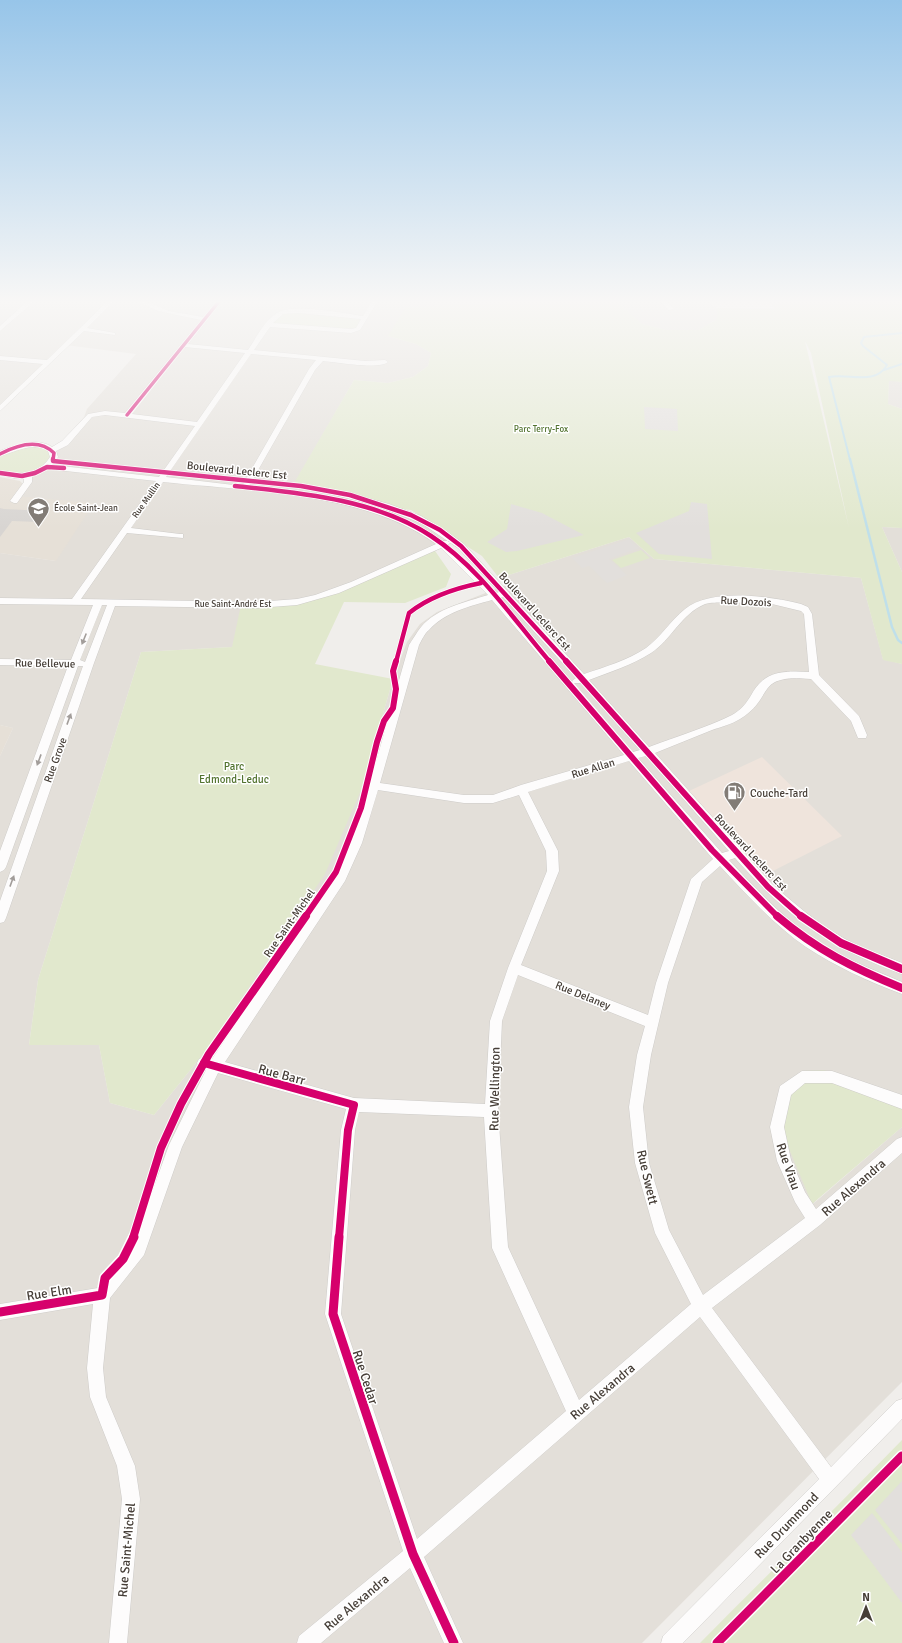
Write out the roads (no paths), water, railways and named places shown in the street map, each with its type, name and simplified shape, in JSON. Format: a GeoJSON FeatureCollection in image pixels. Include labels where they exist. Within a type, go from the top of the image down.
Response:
{"type":"FeatureCollection","features":[{"type":"Feature","properties":{"kind":"street"},"geometry":{"type":"LineString","coordinates":[[0,409],[34,376]]}},
{"type":"Feature","properties":{"kind":"street"},"geometry":{"type":"LineString","coordinates":[[127,415],[158,376]]}},
{"type":"Feature","properties":{"kind":"street","name":"Rue Mullin"},"geometry":{"type":"LineString","coordinates":[[75,602],[234,376]]}},
{"type":"Feature","properties":{"kind":"street"},"geometry":{"type":"LineString","coordinates":[[247,484],[309,376]]}},
{"type":"Feature","properties":{"kind":"street"},"geometry":{"type":"LineString","coordinates":[[52,450],[65,443],[90,415],[105,413],[200,424]]}},
{"type":"Feature","properties":{"kind":"street"},"geometry":{"type":"LineString","coordinates":[[0,454],[12,448],[28,445],[40,445],[52,450]]}},
{"type":"Feature","properties":{"kind":"street"},"geometry":{"type":"LineString","coordinates":[[0,473],[16,476],[28,475],[50,464],[54,454],[52,450]]}},
{"type":"Feature","properties":{"kind":"street","name":"Boulevard Leclerc Est"},"geometry":{"type":"LineString","coordinates":[[50,464],[350,495],[411,514],[440,530],[453,540],[500,595],[569,685],[630,756],[720,859],[761,902],[810,943],[845,963],[902,988]]}},
{"type":"Feature","properties":{"kind":"street"},"geometry":{"type":"LineString","coordinates":[[14,501],[28,482],[28,475]]}},
{"type":"Feature","properties":{"kind":"street","name":"Boulevard Leclerc Est"},"geometry":{"type":"LineString","coordinates":[[300,490],[404,521],[450,550],[500,595],[583,679],[768,887],[789,906],[820,930],[852,948],[902,969]]}},
{"type":"Feature","properties":{"kind":"street"},"geometry":{"type":"LineString","coordinates":[[125,530],[180,536]]}},
{"type":"Feature","properties":{"kind":"street","name":"Rue Saint-André Est"},"geometry":{"type":"LineString","coordinates":[[0,601],[257,605],[298,602],[331,593],[453,540]]}},
{"type":"Feature","properties":{"kind":"street","name":"Rue Saint-Michel"},"geometry":{"type":"LineString","coordinates":[[118,1643],[131,1499],[126,1466],[98,1397],[95,1368],[102,1295],[139,1250],[176,1145],[209,1065],[341,878],[356,843],[375,786],[414,646],[425,628],[439,616],[454,609],[500,595]]}},
{"type":"Feature","properties":{"kind":"street","name":"Rue Dozois"},"geometry":{"type":"LineString","coordinates":[[569,685],[650,649],[689,609],[704,602],[730,598],[793,605],[805,609],[808,614],[814,676]]}},
{"type":"Feature","properties":{"kind":"street","name":"Rue Grove"},"geometry":{"type":"LineString","coordinates":[[0,867],[74,663],[99,602]]}},
{"type":"Feature","properties":{"kind":"street","name":"Rue Grove"},"geometry":{"type":"LineString","coordinates":[[0,918],[89,663],[112,603]]}},
{"type":"Feature","properties":{"kind":"street","name":"Rue Bellevue"},"geometry":{"type":"LineString","coordinates":[[0,662],[89,663]]}},
{"type":"Feature","properties":{"kind":"street","name":"Rue Allan"},"geometry":{"type":"LineString","coordinates":[[375,786],[477,800],[492,799],[647,752],[736,717],[750,707],[766,683],[776,677],[792,674],[814,676]]}},
{"type":"Feature","properties":{"kind":"street"},"geometry":{"type":"LineString","coordinates":[[814,676],[855,719],[862,734]]}},
{"type":"Feature","properties":{"kind":"street","name":"Rue Wellington"},"geometry":{"type":"LineString","coordinates":[[521,789],[552,851],[553,871],[514,968],[496,1021],[491,1111],[500,1248],[576,1413]]}},
{"type":"Feature","properties":{"kind":"street","name":"Rue Swett"},"geometry":{"type":"LineString","coordinates":[[738,852],[720,859],[697,879],[662,983],[644,1055],[636,1107],[642,1163],[662,1233],[701,1306],[830,1479]]}},
{"type":"Feature","properties":{"kind":"street","name":"Rue Delaney"},"geometry":{"type":"LineString","coordinates":[[514,968],[652,1023]]}},
{"type":"Feature","properties":{"kind":"street","name":"Rue Barr"},"geometry":{"type":"LineString","coordinates":[[209,1065],[354,1105],[491,1111]]}},
{"type":"Feature","properties":{"kind":"street","name":"Rue Viau"},"geometry":{"type":"LineString","coordinates":[[815,1220],[800,1197],[783,1154],[777,1127],[785,1092],[802,1077],[832,1077],[902,1102]]}},
{"type":"Feature","properties":{"kind":"street","name":"Rue Cedar"},"geometry":{"type":"LineString","coordinates":[[354,1105],[348,1130],[333,1314],[413,1554],[454,1643]]}},
{"type":"Feature","properties":{"kind":"street","name":"Rue Alexandra"},"geometry":{"type":"LineString","coordinates":[[306,1643],[413,1554],[701,1306],[815,1220],[902,1144]]}},
{"type":"Feature","properties":{"kind":"street","name":"Rue Elm"},"geometry":{"type":"LineString","coordinates":[[0,1312],[102,1295]]}},
{"type":"Feature","properties":{"kind":"street","name":"Rue Drummond"},"geometry":{"type":"LineString","coordinates":[[670,1643],[902,1407]]}},
{"type":"Feature","properties":{"kind":"waterway"},"geometry":{"type":"LineString","coordinates":[[850,460],[829,377],[874,376]]}},
{"type":"Feature","properties":{"kind":"waterway"},"geometry":{"type":"LineString","coordinates":[[850,459],[892,627],[898,640],[902,643]]}},
{"type":"Feature","properties":{"kind":"place","name":"École Saint-Jean"},"geometry":{"type":"Point","coordinates":[39,528]}},
{"type":"Feature","properties":{"kind":"place","name":"Couche-Tard"},"geometry":{"type":"Point","coordinates":[734,812]}},
{"type":"Feature","properties":{"kind":"park label","name":"Parc Terry-Fox"},"geometry":{"type":"Point","coordinates":[541,429]}},
{"type":"Feature","properties":{"kind":"park label","name":"Parc Edmond-Leduc"},"geometry":{"type":"Point","coordinates":[234,772]}}]}
